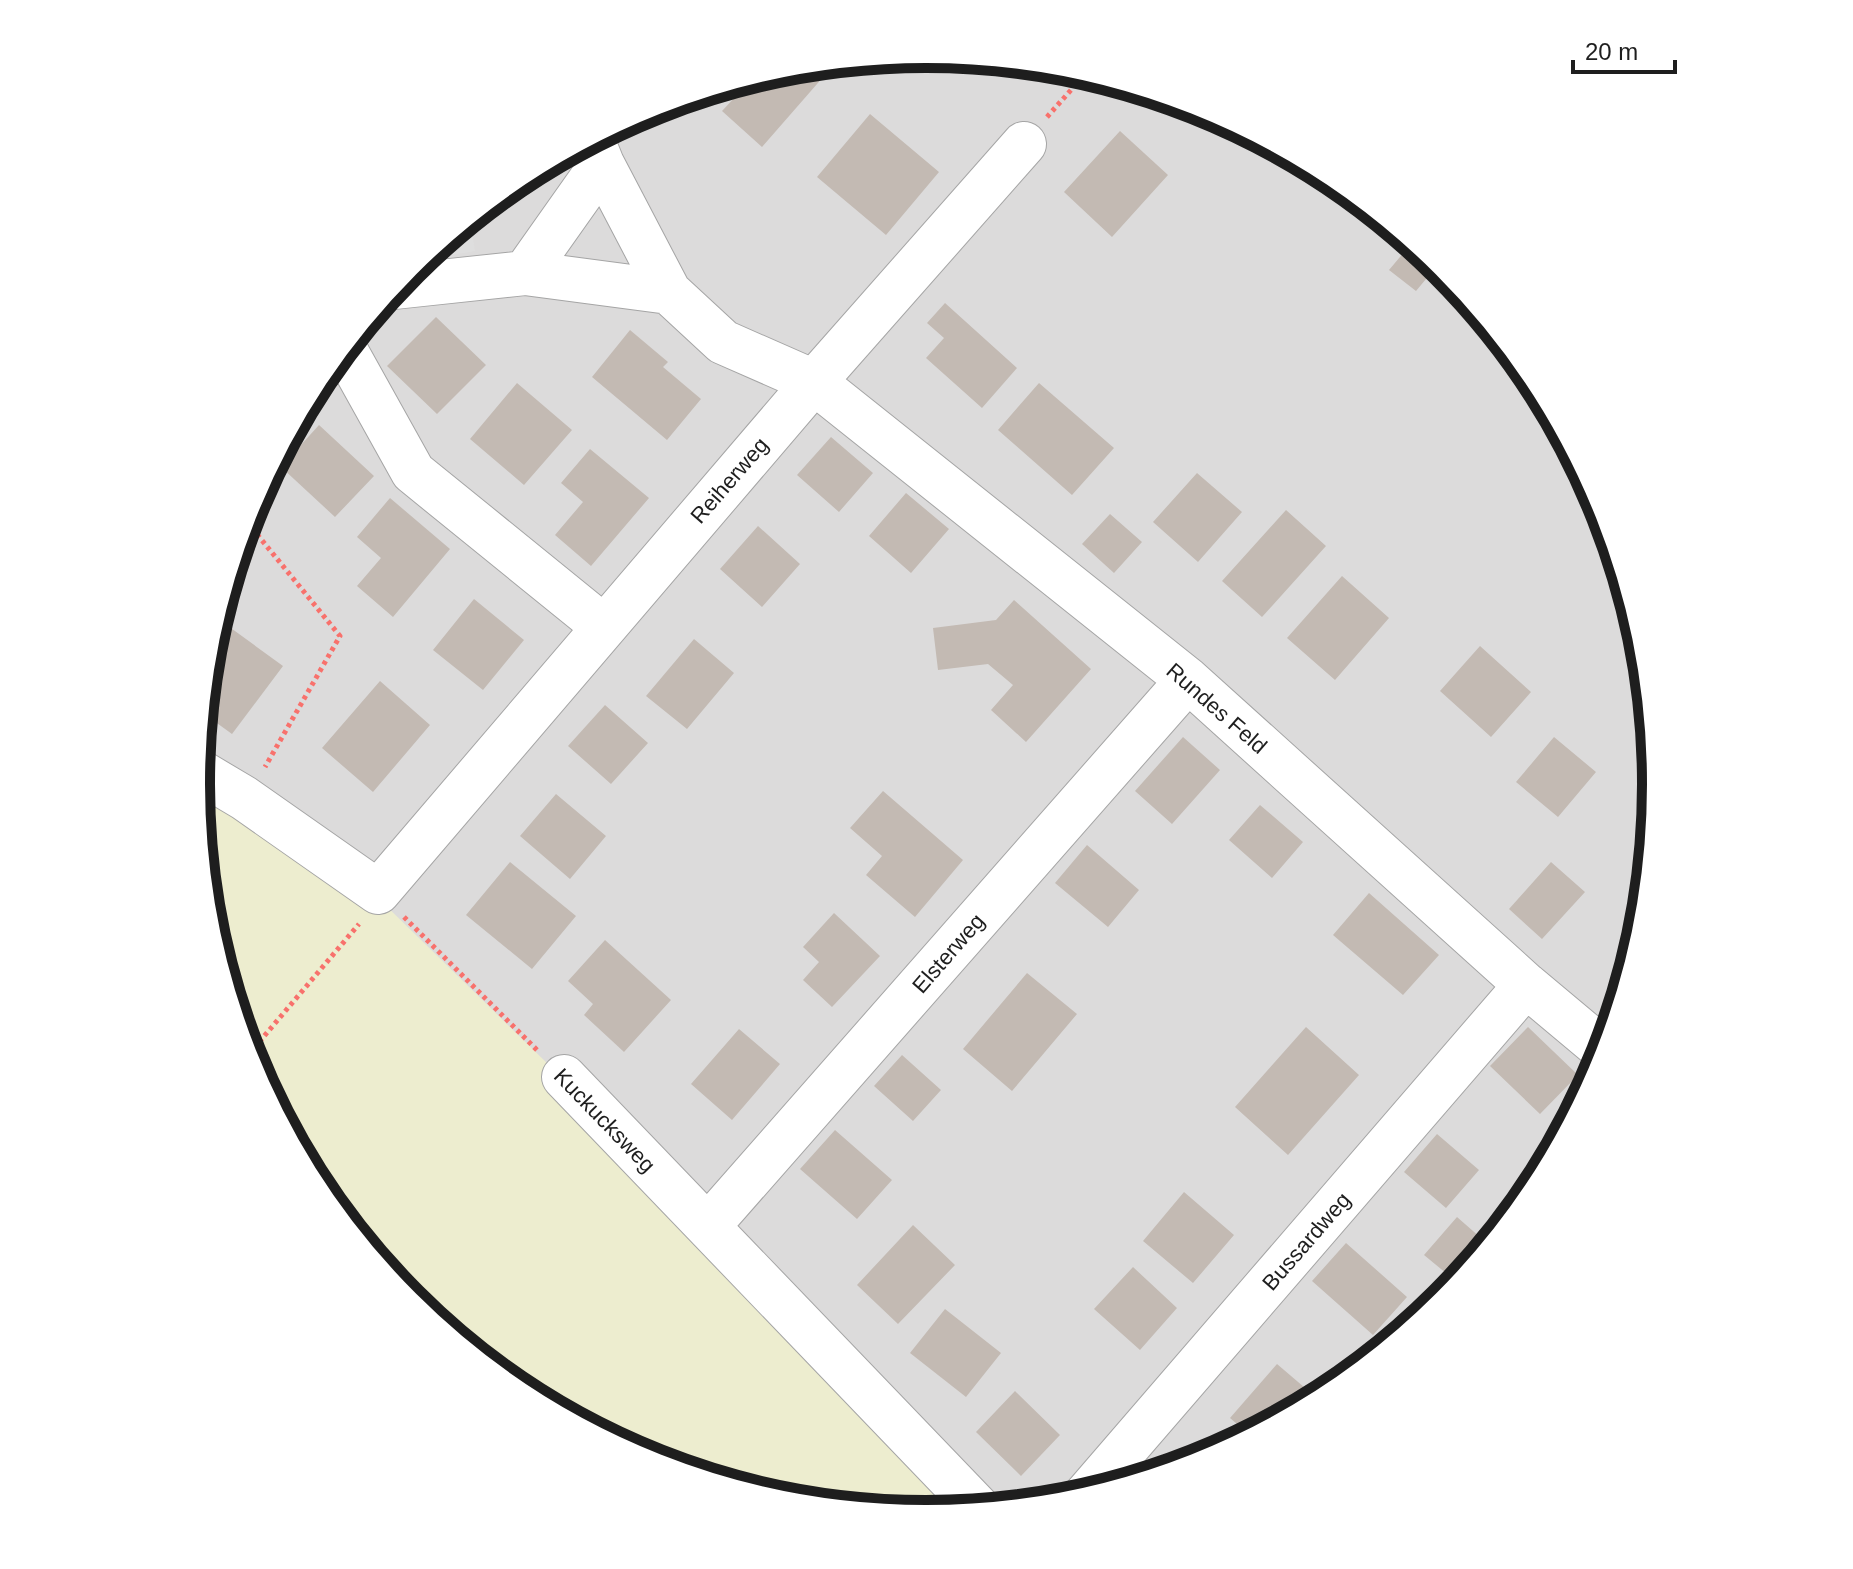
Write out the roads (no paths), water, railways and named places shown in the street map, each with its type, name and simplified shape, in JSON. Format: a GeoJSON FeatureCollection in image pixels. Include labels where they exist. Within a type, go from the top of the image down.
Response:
{"type":"FeatureCollection","features":[{"type":"Feature","properties":{"kind":"street","name":"Reiherweg"},"geometry":{"type":"LineString","coordinates":[[210,778],[378,892],[814,382],[1024,144]]}},
{"type":"Feature","properties":{"kind":"street","name":"Rundes Feld"},"geometry":{"type":"LineString","coordinates":[[597,152],[669,292],[723,342],[814,382],[1188,680],[1526,985],[1594,1042]]}},
{"type":"Feature","properties":{"kind":"street"},"geometry":{"type":"LineString","coordinates":[[525,273],[597,152]]}},
{"type":"Feature","properties":{"kind":"street"},"geometry":{"type":"LineString","coordinates":[[413,285],[525,273],[669,292]]}},
{"type":"Feature","properties":{"kind":"street"},"geometry":{"type":"LineString","coordinates":[[350,359],[413,472],[604,627]]}},
{"type":"Feature","properties":{"kind":"street","name":"Elsterweg"},"geometry":{"type":"LineString","coordinates":[[708,1226],[1188,680]]}},
{"type":"Feature","properties":{"kind":"street","name":"Bussardweg"},"geometry":{"type":"LineString","coordinates":[[1099,1480],[1526,985]]}},
{"type":"Feature","properties":{"kind":"street","name":"Kuckucksweg"},"geometry":{"type":"LineString","coordinates":[[564,1077],[970,1499]]}}]}
